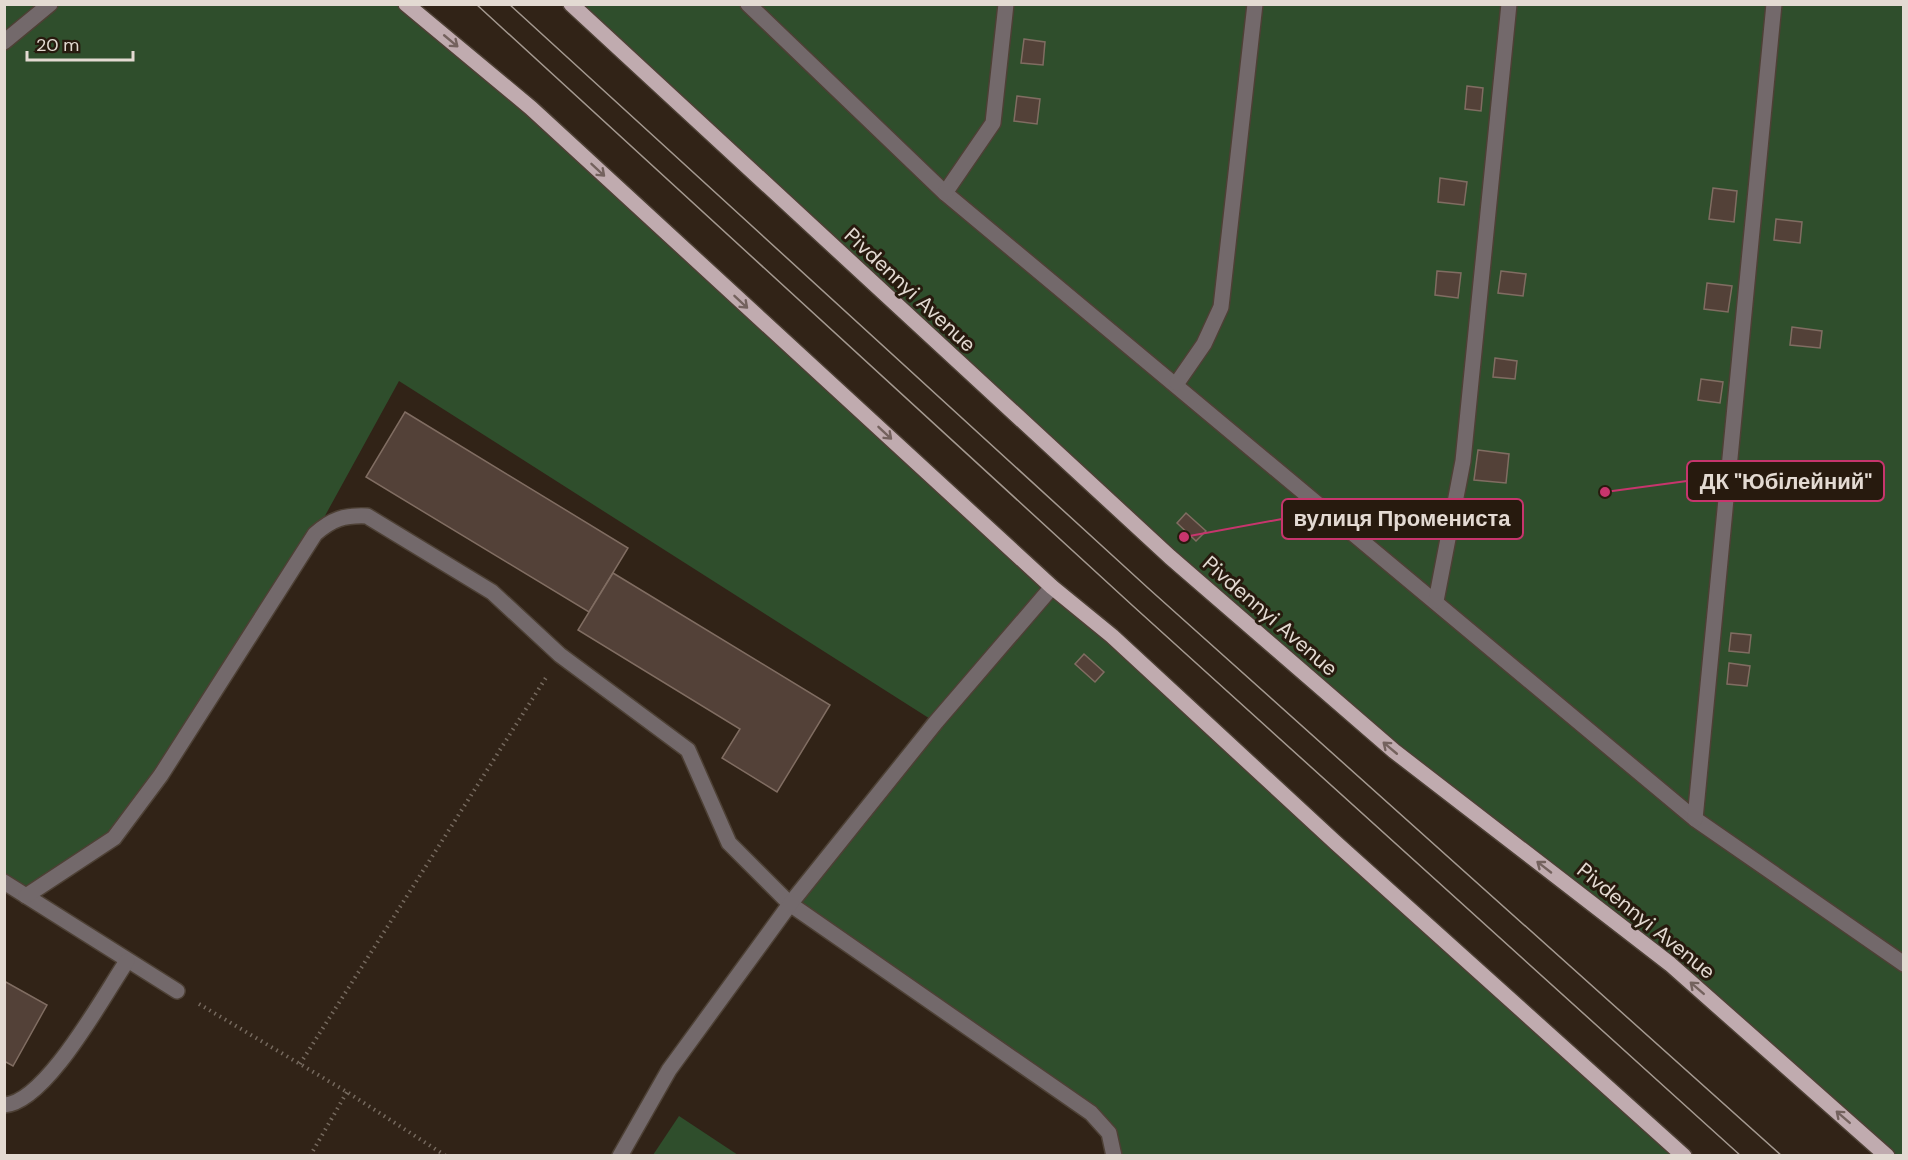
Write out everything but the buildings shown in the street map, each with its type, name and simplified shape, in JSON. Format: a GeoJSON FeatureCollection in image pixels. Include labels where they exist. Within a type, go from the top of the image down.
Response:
{"type":"FeatureCollection","features":[{"type":"Feature","properties":{"kind":"main road"},"geometry":{"type":"LineString","coordinates":[[406,4],[531,108],[1052,587],[1112,636],[1336,843],[1684,1155]]}},
{"type":"Feature","properties":{"kind":"main road","name":"Pivdennyi Avenue"},"geometry":{"type":"LineString","coordinates":[[571,4],[600,34],[1170,557],[1394,751],[1670,964],[1887,1155]]}},
{"type":"Feature","properties":{"kind":"street"},"geometry":{"type":"LineString","coordinates":[[4,42],[50,4]]}},
{"type":"Feature","properties":{"kind":"street"},"geometry":{"type":"LineString","coordinates":[[748,4],[945,193],[1176,383],[1695,819],[1904,964]]}},
{"type":"Feature","properties":{"kind":"street"},"geometry":{"type":"LineString","coordinates":[[945,193],[993,123],[1006,4]]}},
{"type":"Feature","properties":{"kind":"street"},"geometry":{"type":"LineString","coordinates":[[1176,383],[1204,344],[1221,306],[1254,4]]}},
{"type":"Feature","properties":{"kind":"street"},"geometry":{"type":"LineString","coordinates":[[1436,601],[1463,460],[1509,4]]}},
{"type":"Feature","properties":{"kind":"street"},"geometry":{"type":"LineString","coordinates":[[1695,819],[1774,4]]}},
{"type":"Feature","properties":{"kind":"street"},"geometry":{"type":"LineString","coordinates":[[26,896],[114,838],[161,775],[315,534],[328,522],[347,515],[367,516],[492,592],[560,655],[688,750],[729,843],[790,904],[1091,1113],[1109,1133],[1114,1155]]}},
{"type":"Feature","properties":{"kind":"street"},"geometry":{"type":"LineString","coordinates":[[620,1155],[669,1070],[790,904],[936,722],[1052,587]]}},
{"type":"Feature","properties":{"kind":"street"},"geometry":{"type":"LineString","coordinates":[[4,882],[177,991]]}},
{"type":"Feature","properties":{"kind":"street"},"geometry":{"type":"LineString","coordinates":[[4,1105],[32,1094],[58,1066],[127,961]]}},
{"type":"Feature","properties":{"kind":"path"},"geometry":{"type":"LineString","coordinates":[[300,1064],[560,655]]}},
{"type":"Feature","properties":{"kind":"path"},"geometry":{"type":"LineString","coordinates":[[177,991],[347,1092],[446,1155]]}},
{"type":"Feature","properties":{"kind":"path"},"geometry":{"type":"LineString","coordinates":[[310,1155],[347,1092]]}},
{"type":"Feature","properties":{"kind":"green space"},"geometry":{"type":"Polygon","coordinates":[[[406,4],[1681,1155],[1114,1155],[1109,1133],[790,904],[935,722],[399,381],[315,534],[114,838],[26,896],[5,882],[4,5],[406,4]]]}},
{"type":"Feature","properties":{"kind":"green space"},"geometry":{"type":"Polygon","coordinates":[[[571,5],[1903,5],[1903,1155],[1887,1155],[1670,964],[1394,751],[571,5]]]}},
{"type":"Feature","properties":{"kind":"green space"},"geometry":{"type":"Polygon","coordinates":[[[679,1116],[738,1155],[653,1155],[679,1116]]]}},
{"type":"Feature","properties":{"kind":"tram line"},"geometry":{"type":"LineString","coordinates":[[476,4],[1133,606],[1741,1156]]}},
{"type":"Feature","properties":{"kind":"tram line"},"geometry":{"type":"LineString","coordinates":[[509,4],[1148,588],[1782,1156]]}},
{"type":"Feature","properties":{"kind":"place","name":"ДК \"Юбілейний\""},"geometry":{"type":"Point","coordinates":[1605,492]}},
{"type":"Feature","properties":{"kind":"place","name":"вулиця Промениста"},"geometry":{"type":"Point","coordinates":[1184,537]}}]}
